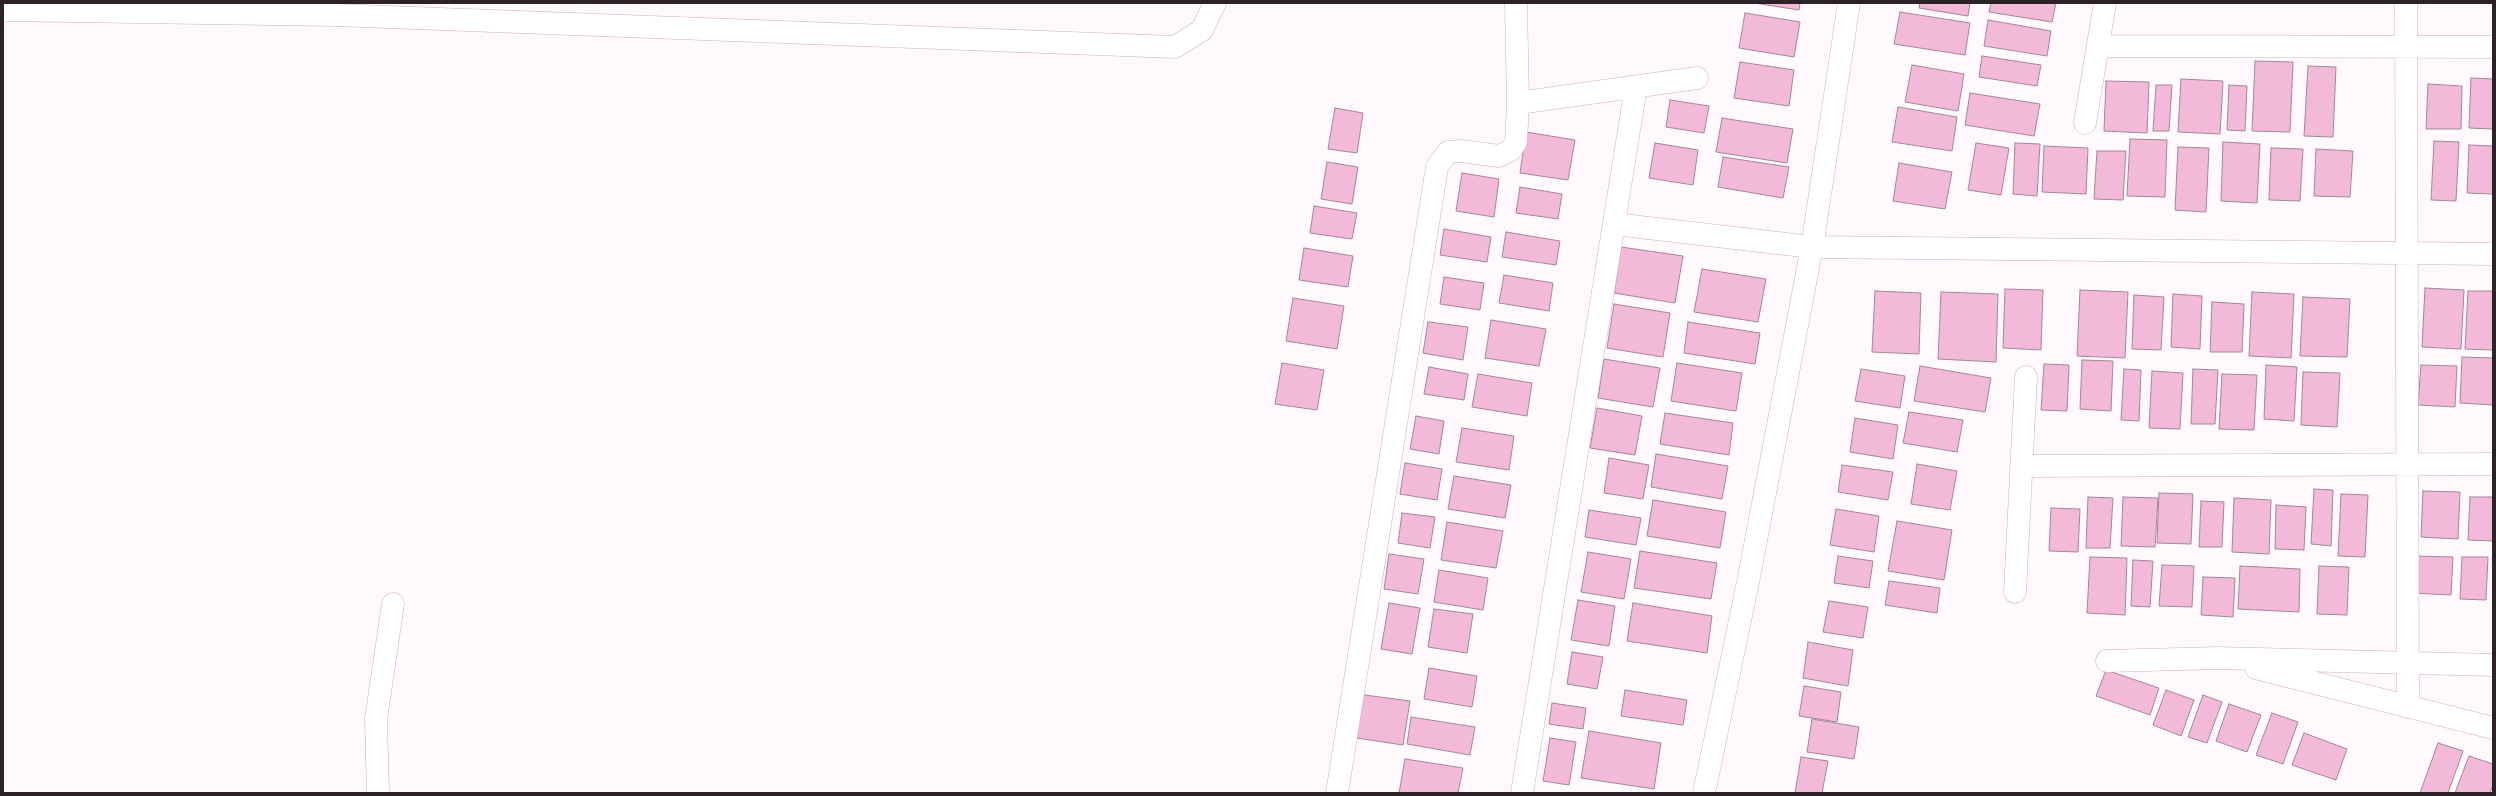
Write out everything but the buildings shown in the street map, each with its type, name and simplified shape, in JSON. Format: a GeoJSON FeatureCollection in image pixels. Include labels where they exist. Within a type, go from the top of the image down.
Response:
{"type":"FeatureCollection","features":[{"type":"Feature","properties":{"kind":"street"},"geometry":{"type":"LineString","coordinates":[[3,10],[336,9],[1175,47],[1202,30],[1215,3]]}},
{"type":"Feature","properties":{"kind":"street"},"geometry":{"type":"LineString","coordinates":[[1337,793],[1437,167],[1448,152],[1461,151],[1499,156],[1511,150],[1516,142],[1518,103],[1516,3]]}},
{"type":"Feature","properties":{"kind":"street"},"geometry":{"type":"LineString","coordinates":[[1704,793],[1748,582],[1812,246],[1850,3]]}},
{"type":"Feature","properties":{"kind":"street"},"geometry":{"type":"LineString","coordinates":[[2086,123],[2105,3]]}},
{"type":"Feature","properties":{"kind":"street"},"geometry":{"type":"LineString","coordinates":[[2406,3],[2408,707]]}},
{"type":"Feature","properties":{"kind":"street"},"geometry":{"type":"LineString","coordinates":[[2098,46],[2493,46]]}},
{"type":"Feature","properties":{"kind":"street"},"geometry":{"type":"LineString","coordinates":[[1518,103],[1697,78]]}},
{"type":"Feature","properties":{"kind":"street"},"geometry":{"type":"LineString","coordinates":[[1522,793],[1636,87]]}},
{"type":"Feature","properties":{"kind":"street"},"geometry":{"type":"LineString","coordinates":[[1614,224],[1812,246],[2493,254]]}},
{"type":"Feature","properties":{"kind":"street"},"geometry":{"type":"LineString","coordinates":[[2014,592],[2026,377]]}},
{"type":"Feature","properties":{"kind":"street"},"geometry":{"type":"LineString","coordinates":[[2022,466],[2493,464]]}},
{"type":"Feature","properties":{"kind":"street"},"geometry":{"type":"LineString","coordinates":[[378,793],[376,719],[393,604]]}},
{"type":"Feature","properties":{"kind":"street"},"geometry":{"type":"LineString","coordinates":[[2218,658],[2493,728]]}},
{"type":"Feature","properties":{"kind":"street"},"geometry":{"type":"LineString","coordinates":[[2108,661],[2218,658],[2493,665]]}}]}
